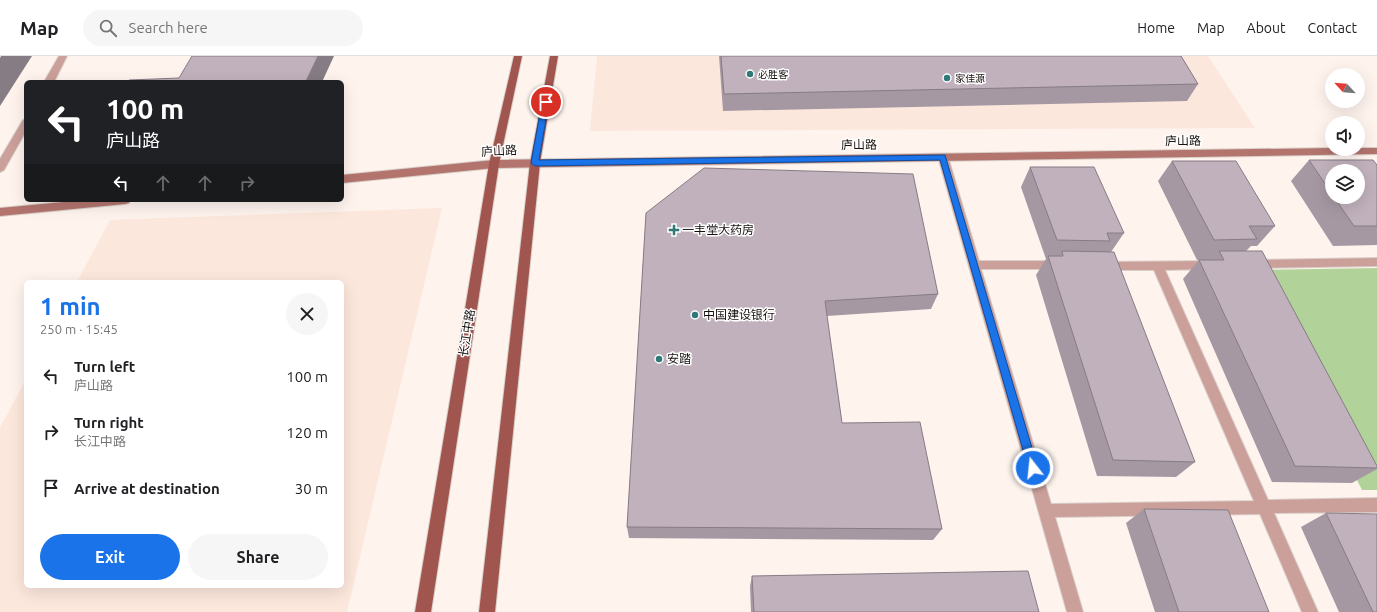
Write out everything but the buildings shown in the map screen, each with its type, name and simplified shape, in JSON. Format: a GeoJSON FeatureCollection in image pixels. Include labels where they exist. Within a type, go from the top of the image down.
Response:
{"type":"FeatureCollection","features":[{"type":"Feature","properties":{"kind":"main road","name":"长江中路"},"geometry":{"type":"LineString","coordinates":[[423,612],[494,164],[518,56]]}},
{"type":"Feature","properties":{"kind":"main road"},"geometry":{"type":"LineString","coordinates":[[487,612],[535,163],[554,56]]}},
{"type":"Feature","properties":{"kind":"street"},"geometry":{"type":"LineString","coordinates":[[50,80],[63,56]]}},
{"type":"Feature","properties":{"kind":"street"},"geometry":{"type":"LineString","coordinates":[[0,168],[24,126]]}},
{"type":"Feature","properties":{"kind":"street","name":"庐山路"},"geometry":{"type":"LineString","coordinates":[[344,179],[494,164],[1377,151]]}},
{"type":"Feature","properties":{"kind":"street"},"geometry":{"type":"LineString","coordinates":[[943,157],[1075,612]]}},
{"type":"Feature","properties":{"kind":"street"},"geometry":{"type":"LineString","coordinates":[[0,212],[104,202]]}},
{"type":"Feature","properties":{"kind":"street"},"geometry":{"type":"LineString","coordinates":[[1244,264],[1377,262]]}},
{"type":"Feature","properties":{"kind":"street"},"geometry":{"type":"LineString","coordinates":[[974,265],[1074,266]]}},
{"type":"Feature","properties":{"kind":"street"},"geometry":{"type":"LineString","coordinates":[[1089,266],[1221,265]]}},
{"type":"Feature","properties":{"kind":"street"},"geometry":{"type":"LineString","coordinates":[[1158,266],[1310,612]]}},
{"type":"Feature","properties":{"kind":"street"},"geometry":{"type":"LineString","coordinates":[[1046,511],[1377,505]]}},
{"type":"Feature","properties":{"kind":"shaded area"},"geometry":{"type":"Polygon","coordinates":[[[597,56],[1208,56],[1255,128],[590,131],[597,56]]]}},
{"type":"Feature","properties":{"kind":"shaded area"},"geometry":{"type":"Polygon","coordinates":[[[442,208],[347,612],[0,612],[0,428],[24,383],[24,588],[344,588],[344,280],[78,280],[110,220],[442,208]]]}},
{"type":"Feature","properties":{"kind":"green space"},"geometry":{"type":"Polygon","coordinates":[[[1377,268],[1377,490],[1362,490],[1251,270],[1377,268]]]}},
{"type":"Feature","properties":{"kind":"place","name":"必胜客"},"geometry":{"type":"Point","coordinates":[750,74]}},
{"type":"Feature","properties":{"kind":"place","name":"家佳源"},"geometry":{"type":"Point","coordinates":[947,78]}},
{"type":"Feature","properties":{"kind":"place","name":"一丰堂大药房"},"geometry":{"type":"Point","coordinates":[674,230]}},
{"type":"Feature","properties":{"kind":"place","name":"中国建设银行"},"geometry":{"type":"Point","coordinates":[695,315]}},
{"type":"Feature","properties":{"kind":"place","name":"安踏"},"geometry":{"type":"Point","coordinates":[659,359]}},
{"type":"Feature","properties":{"kind":"route"},"geometry":{"type":"LineString","coordinates":[[546,102],[535,163],[943,157],[1033,468]]}}]}
